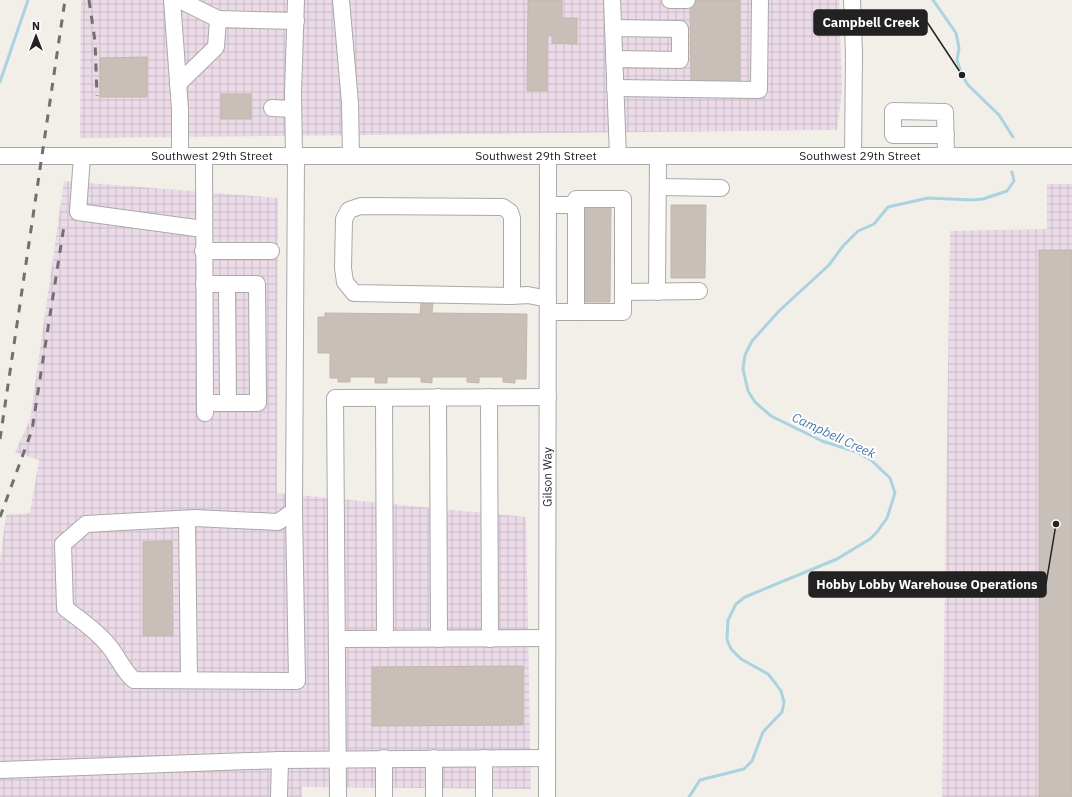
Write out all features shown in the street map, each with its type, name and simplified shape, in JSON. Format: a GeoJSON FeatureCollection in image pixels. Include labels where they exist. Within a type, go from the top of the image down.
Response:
{"type":"FeatureCollection","features":[{"type":"Feature","properties":{"kind":"street"},"geometry":{"type":"LineString","coordinates":[[172,0],[178,84],[180,156]]}},
{"type":"Feature","properties":{"kind":"street"},"geometry":{"type":"LineString","coordinates":[[180,0],[218,20],[296,21]]}},
{"type":"Feature","properties":{"kind":"street"},"geometry":{"type":"LineString","coordinates":[[294,511],[278,522],[186,519],[86,524],[64,544],[65,608],[97,632],[110,646],[126,673],[134,680],[297,680],[294,511],[295,156],[293,109],[296,0]]}},
{"type":"Feature","properties":{"kind":"street"},"geometry":{"type":"LineString","coordinates":[[341,0],[350,103],[351,156]]}},
{"type":"Feature","properties":{"kind":"street"},"geometry":{"type":"LineString","coordinates":[[612,0],[618,156]]}},
{"type":"Feature","properties":{"kind":"street"},"geometry":{"type":"LineString","coordinates":[[670,0],[687,0]]}},
{"type":"Feature","properties":{"kind":"street"},"geometry":{"type":"LineString","coordinates":[[615,88],[759,90],[760,0]]}},
{"type":"Feature","properties":{"kind":"street"},"geometry":{"type":"LineString","coordinates":[[852,0],[854,53],[853,156]]}},
{"type":"Feature","properties":{"kind":"street"},"geometry":{"type":"LineString","coordinates":[[178,84],[216,47],[218,20]]}},
{"type":"Feature","properties":{"kind":"street"},"geometry":{"type":"LineString","coordinates":[[613,28],[680,29],[680,60],[614,58]]}},
{"type":"Feature","properties":{"kind":"street"},"geometry":{"type":"LineString","coordinates":[[272,108],[293,109]]}},
{"type":"Feature","properties":{"kind":"street"},"geometry":{"type":"LineString","coordinates":[[946,135],[946,156]]}},
{"type":"Feature","properties":{"kind":"street","name":"Southwest 29th Street"},"geometry":{"type":"LineString","coordinates":[[0,156],[1072,156]]}},
{"type":"Feature","properties":{"kind":"street"},"geometry":{"type":"LineString","coordinates":[[82,156],[78,212],[203,229]]}},
{"type":"Feature","properties":{"kind":"street"},"geometry":{"type":"LineString","coordinates":[[204,156],[203,251],[205,408],[228,403],[258,403],[257,284],[204,284]]}},
{"type":"Feature","properties":{"kind":"street","name":"Gilson Way"},"geometry":{"type":"LineString","coordinates":[[547,797],[548,156]]}},
{"type":"Feature","properties":{"kind":"street"},"geometry":{"type":"LineString","coordinates":[[657,292],[658,156]]}},
{"type":"Feature","properties":{"kind":"street"},"geometry":{"type":"LineString","coordinates":[[658,186],[721,188]]}},
{"type":"Feature","properties":{"kind":"street"},"geometry":{"type":"LineString","coordinates":[[512,296],[512,218],[510,212],[504,207],[361,206],[349,210],[344,219],[344,268],[346,282],[354,293],[512,296],[528,295],[548,306],[576,312],[623,312],[623,199],[576,199],[576,312]]}},
{"type":"Feature","properties":{"kind":"street"},"geometry":{"type":"LineString","coordinates":[[548,205],[576,205]]}},
{"type":"Feature","properties":{"kind":"street"},"geometry":{"type":"LineString","coordinates":[[203,251],[271,251]]}},
{"type":"Feature","properties":{"kind":"street"},"geometry":{"type":"LineString","coordinates":[[227,284],[228,403]]}},
{"type":"Feature","properties":{"kind":"street"},"geometry":{"type":"LineString","coordinates":[[623,292],[699,291]]}},
{"type":"Feature","properties":{"kind":"street"},"geometry":{"type":"LineString","coordinates":[[489,397],[490,638]]}},
{"type":"Feature","properties":{"kind":"street"},"geometry":{"type":"LineString","coordinates":[[338,797],[335,398],[548,397]]}},
{"type":"Feature","properties":{"kind":"street"},"geometry":{"type":"LineString","coordinates":[[384,398],[385,639]]}},
{"type":"Feature","properties":{"kind":"street"},"geometry":{"type":"LineString","coordinates":[[438,398],[439,639]]}},
{"type":"Feature","properties":{"kind":"street"},"geometry":{"type":"LineString","coordinates":[[186,519],[189,680]]}},
{"type":"Feature","properties":{"kind":"street"},"geometry":{"type":"LineString","coordinates":[[337,639],[547,638]]}},
{"type":"Feature","properties":{"kind":"street"},"geometry":{"type":"LineString","coordinates":[[0,770],[280,760],[384,758],[547,758]]}},
{"type":"Feature","properties":{"kind":"street"},"geometry":{"type":"LineString","coordinates":[[384,758],[384,797]]}},
{"type":"Feature","properties":{"kind":"street"},"geometry":{"type":"LineString","coordinates":[[434,758],[434,797]]}},
{"type":"Feature","properties":{"kind":"street"},"geometry":{"type":"LineString","coordinates":[[484,758],[484,797]]}},
{"type":"Feature","properties":{"kind":"street"},"geometry":{"type":"LineString","coordinates":[[279,797],[280,760]]}},
{"type":"Feature","properties":{"kind":"shaded area"},"geometry":{"type":"Polygon","coordinates":[[[81,0],[839,0],[842,90],[837,130],[80,138],[81,0]]]}},
{"type":"Feature","properties":{"kind":"shaded area"},"geometry":{"type":"Polygon","coordinates":[[[64,181],[278,198],[277,493],[526,517],[531,789],[302,787],[302,797],[0,797],[0,562],[6,515],[30,513],[39,460],[15,452],[30,420],[64,181]]]}},
{"type":"Feature","properties":{"kind":"shaded area"},"geometry":{"type":"Polygon","coordinates":[[[1047,184],[1072,184],[1072,797],[942,797],[950,231],[1047,229],[1047,184]]]}},
{"type":"Feature","properties":{"kind":"building"},"geometry":{"type":"Polygon","coordinates":[[[528,0],[562,0],[562,18],[577,18],[577,44],[552,43],[552,35],[547,35],[547,91],[527,91],[528,0]]]}},
{"type":"Feature","properties":{"kind":"building"},"geometry":{"type":"Polygon","coordinates":[[[690,0],[740,0],[740,82],[691,82],[690,0]]]}},
{"type":"Feature","properties":{"kind":"building"},"geometry":{"type":"Polygon","coordinates":[[[147,57],[147,97],[100,97],[100,58],[147,57]]]}},
{"type":"Feature","properties":{"kind":"building"},"geometry":{"type":"Polygon","coordinates":[[[221,94],[251,94],[251,119],[221,119],[221,94]]]}},
{"type":"Feature","properties":{"kind":"building"},"geometry":{"type":"Polygon","coordinates":[[[582,205],[611,205],[610,302],[581,302],[582,205]]]}},
{"type":"Feature","properties":{"kind":"building"},"geometry":{"type":"Polygon","coordinates":[[[671,205],[706,205],[705,278],[671,278],[671,205]]]}},
{"type":"Feature","properties":{"kind":"building"},"geometry":{"type":"Polygon","coordinates":[[[1039,250],[1072,250],[1072,797],[1039,797],[1039,250]]]}},
{"type":"Feature","properties":{"kind":"building"},"geometry":{"type":"Polygon","coordinates":[[[421,303],[433,303],[432,313],[527,314],[526,379],[515,379],[515,383],[503,382],[503,377],[479,377],[479,383],[467,382],[467,377],[432,377],[432,383],[421,382],[421,377],[387,377],[387,383],[375,383],[375,377],[350,377],[350,382],[338,382],[338,378],[330,378],[330,353],[318,353],[318,317],[325,317],[325,313],[420,314],[421,303]]]}},
{"type":"Feature","properties":{"kind":"building"},"geometry":{"type":"Polygon","coordinates":[[[172,541],[173,636],[143,636],[143,542],[172,541]]]}},
{"type":"Feature","properties":{"kind":"building"},"geometry":{"type":"Polygon","coordinates":[[[523,666],[523,725],[372,726],[372,667],[523,666]]]}},
{"type":"Feature","properties":{"kind":"waterway"},"geometry":{"type":"LineString","coordinates":[[0,82],[28,0]]}},
{"type":"Feature","properties":{"kind":"waterway","name":"Campbell Creek"},"geometry":{"type":"LineString","coordinates":[[933,0],[956,33],[959,48],[957,60],[962,75],[968,85],[999,115],[1013,137]]}},
{"type":"Feature","properties":{"kind":"waterway","name":"Campbell Creek"},"geometry":{"type":"LineString","coordinates":[[689,797],[700,780],[744,769],[752,761],[763,732],[782,712],[784,702],[781,691],[776,684],[768,674],[741,659],[731,649],[727,640],[728,620],[736,604],[745,597],[837,559],[870,539],[887,518],[895,493],[890,478],[871,460],[857,452],[822,441],[771,416],[755,402],[748,391],[743,369],[745,355],[752,341],[779,311],[829,265],[843,246],[858,231],[874,224],[888,207],[928,198],[971,200],[983,199],[1007,191],[1014,181],[1012,172]]}},
{"type":"Feature","properties":{"kind":"railway"},"geometry":{"type":"LineString","coordinates":[[0,439],[65,0]]}},
{"type":"Feature","properties":{"kind":"railway"},"geometry":{"type":"LineString","coordinates":[[89,0],[95,41],[97,96]]}},
{"type":"Feature","properties":{"kind":"railway"},"geometry":{"type":"LineString","coordinates":[[0,517],[32,430],[64,226]]}},
{"type":"Feature","properties":{"kind":"place","name":"Campbell Creek"},"geometry":{"type":"Point","coordinates":[962,75]}},
{"type":"Feature","properties":{"kind":"place","name":"Hobby Lobby Warehouse Operations"},"geometry":{"type":"Point","coordinates":[1056,524]}}]}
